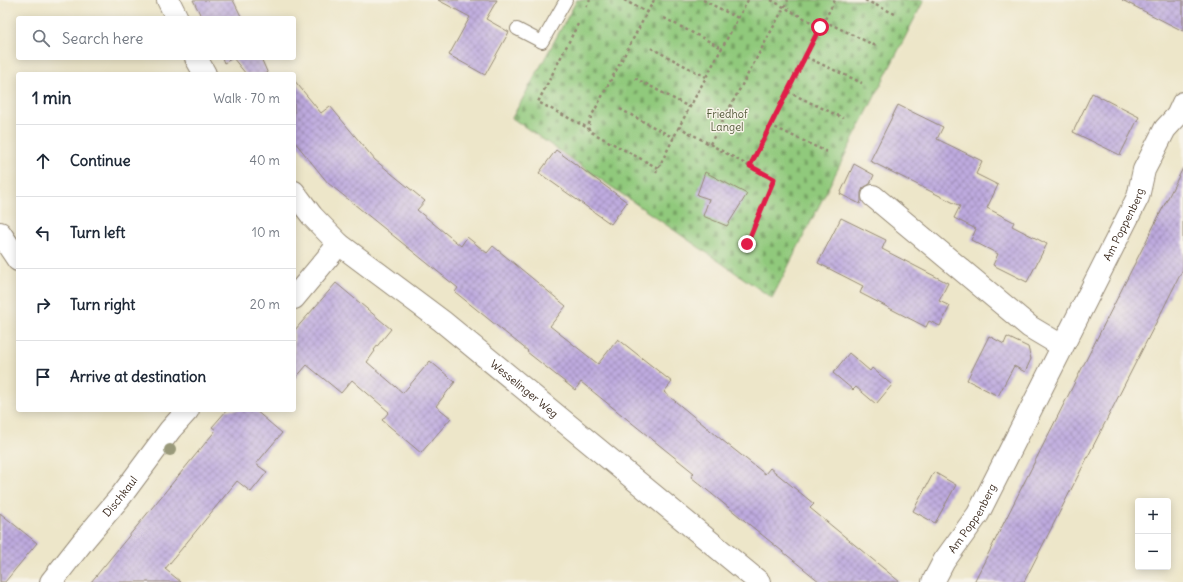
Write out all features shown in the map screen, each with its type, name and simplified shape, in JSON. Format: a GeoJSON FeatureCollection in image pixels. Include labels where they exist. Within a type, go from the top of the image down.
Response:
{"type":"FeatureCollection","features":[{"type":"Feature","properties":{"kind":"street"},"geometry":{"type":"LineString","coordinates":[[168,0],[176,16]]}},
{"type":"Feature","properties":{"kind":"street"},"geometry":{"type":"LineString","coordinates":[[197,60],[203,72]]}},
{"type":"Feature","properties":{"kind":"street","name":"Am Poppenberg"},"geometry":{"type":"LineString","coordinates":[[933,582],[944,561],[978,514],[1138,197],[1144,170],[1165,129],[1177,116],[1183,103]]}},
{"type":"Feature","properties":{"kind":"street","name":"Wesselinger Weg"},"geometry":{"type":"LineString","coordinates":[[296,195],[312,216],[339,244],[442,321],[759,582]]}},
{"type":"Feature","properties":{"kind":"street"},"geometry":{"type":"LineString","coordinates":[[873,196],[1030,326],[1062,346]]}},
{"type":"Feature","properties":{"kind":"street"},"geometry":{"type":"LineString","coordinates":[[0,233],[16,257]]}},
{"type":"Feature","properties":{"kind":"street"},"geometry":{"type":"LineString","coordinates":[[296,296],[339,244]]}},
{"type":"Feature","properties":{"kind":"street","name":"Dischkaul"},"geometry":{"type":"LineString","coordinates":[[51,582],[121,496],[170,430],[186,412]]}},
{"type":"Feature","properties":{"kind":"lane"},"geometry":{"type":"LineString","coordinates":[[518,29],[542,42],[566,0]]}},
{"type":"Feature","properties":{"kind":"path"},"geometry":{"type":"LineString","coordinates":[[583,14],[590,0]]}},
{"type":"Feature","properties":{"kind":"path"},"geometry":{"type":"LineString","coordinates":[[624,0],[648,13]]}},
{"type":"Feature","properties":{"kind":"path"},"geometry":{"type":"LineString","coordinates":[[588,128],[591,117],[654,0]]}},
{"type":"Feature","properties":{"kind":"path"},"geometry":{"type":"LineString","coordinates":[[703,0],[738,18]]}},
{"type":"Feature","properties":{"kind":"path"},"geometry":{"type":"LineString","coordinates":[[656,173],[689,107],[748,0]]}},
{"type":"Feature","properties":{"kind":"path"},"geometry":{"type":"LineString","coordinates":[[771,0],[820,27]]}},
{"type":"Feature","properties":{"kind":"path"},"geometry":{"type":"LineString","coordinates":[[710,144],[788,0]]}},
{"type":"Feature","properties":{"kind":"path"},"geometry":{"type":"LineString","coordinates":[[750,166],[835,0]]}},
{"type":"Feature","properties":{"kind":"path"},"geometry":{"type":"LineString","coordinates":[[865,0],[897,15]]}},
{"type":"Feature","properties":{"kind":"path"},"geometry":{"type":"LineString","coordinates":[[664,18],[722,48]]}},
{"type":"Feature","properties":{"kind":"path"},"geometry":{"type":"LineString","coordinates":[[580,20],[538,102],[588,128],[590,132],[658,168]]}},
{"type":"Feature","properties":{"kind":"path"},"geometry":{"type":"LineString","coordinates":[[824,21],[878,47]]}},
{"type":"Feature","properties":{"kind":"path"},"geometry":{"type":"LineString","coordinates":[[651,48],[706,77]]}},
{"type":"Feature","properties":{"kind":"path"},"geometry":{"type":"LineString","coordinates":[[806,57],[862,83]]}},
{"type":"Feature","properties":{"kind":"path"},"geometry":{"type":"LineString","coordinates":[[635,78],[689,107]]}},
{"type":"Feature","properties":{"kind":"path"},"geometry":{"type":"LineString","coordinates":[[788,92],[843,118]]}},
{"type":"Feature","properties":{"kind":"path"},"geometry":{"type":"LineString","coordinates":[[620,109],[674,138]]}},
{"type":"Feature","properties":{"kind":"path"},"geometry":{"type":"LineString","coordinates":[[770,125],[827,152]]}},
{"type":"Feature","properties":{"kind":"path"},"geometry":{"type":"LineString","coordinates":[[679,127],[774,179],[747,244]]}},
{"type":"Feature","properties":{"kind":"green space","name":"Friedhof Langel"},"geometry":{"type":"Polygon","coordinates":[[[577,0],[924,0],[772,298],[512,118],[577,0]]]}},
{"type":"Feature","properties":{"kind":"building"},"geometry":{"type":"Polygon","coordinates":[[[193,0],[233,0],[241,16],[201,16],[193,0]]]}},
{"type":"Feature","properties":{"kind":"building"},"geometry":{"type":"Polygon","coordinates":[[[438,0],[497,0],[486,19],[509,32],[485,75],[449,55],[470,17],[438,0]]]}},
{"type":"Feature","properties":{"kind":"building"},"geometry":{"type":"Polygon","coordinates":[[[1122,0],[1183,0],[1183,31],[1122,0]]]}},
{"type":"Feature","properties":{"kind":"building"},"geometry":{"type":"Polygon","coordinates":[[[235,60],[262,60],[267,72],[244,72],[235,60]]]}},
{"type":"Feature","properties":{"kind":"building"},"geometry":{"type":"Polygon","coordinates":[[[296,82],[321,113],[330,106],[375,160],[425,201],[417,210],[461,246],[467,237],[487,253],[493,246],[566,306],[550,326],[598,364],[618,339],[672,382],[664,392],[765,474],[770,468],[814,504],[810,508],[900,582],[820,582],[691,477],[694,473],[581,382],[575,390],[527,352],[528,351],[455,292],[458,288],[328,183],[296,143],[296,82]]]}},
{"type":"Feature","properties":{"kind":"building"},"geometry":{"type":"Polygon","coordinates":[[[1092,93],[1139,117],[1120,155],[1073,132],[1092,93]]]}},
{"type":"Feature","properties":{"kind":"building"},"geometry":{"type":"Polygon","coordinates":[[[898,105],[943,127],[937,139],[982,161],[976,174],[998,185],[987,208],[1014,222],[1012,226],[1047,244],[1027,282],[993,265],[998,254],[971,240],[976,229],[954,218],[960,206],[870,161],[898,105]]]}},
{"type":"Feature","properties":{"kind":"building"},"geometry":{"type":"Polygon","coordinates":[[[556,150],[627,202],[611,224],[539,173],[556,150]]]}},
{"type":"Feature","properties":{"kind":"building"},"geometry":{"type":"Polygon","coordinates":[[[854,164],[874,175],[870,184],[863,188],[860,204],[840,194],[854,164]]]}},
{"type":"Feature","properties":{"kind":"building"},"geometry":{"type":"Polygon","coordinates":[[[1183,168],[1183,269],[1163,309],[1024,582],[974,582],[1183,168]]]}},
{"type":"Feature","properties":{"kind":"building"},"geometry":{"type":"Polygon","coordinates":[[[705,172],[747,194],[727,226],[703,216],[709,199],[697,195],[705,172]]]}},
{"type":"Feature","properties":{"kind":"building"},"geometry":{"type":"Polygon","coordinates":[[[841,218],[886,240],[882,249],[948,283],[939,301],[950,306],[940,326],[929,321],[926,327],[860,293],[863,286],[818,263],[841,218]]]}},
{"type":"Feature","properties":{"kind":"building"},"geometry":{"type":"Polygon","coordinates":[[[336,283],[391,329],[374,350],[375,351],[367,362],[403,393],[430,361],[455,382],[436,406],[451,418],[421,453],[382,420],[389,412],[352,380],[341,393],[307,365],[296,378],[296,329],[336,283]]]}},
{"type":"Feature","properties":{"kind":"building"},"geometry":{"type":"Polygon","coordinates":[[[989,336],[1004,344],[1007,337],[1028,347],[1031,359],[1025,372],[1014,366],[998,396],[967,380],[989,336]]]}},
{"type":"Feature","properties":{"kind":"building"},"geometry":{"type":"Polygon","coordinates":[[[849,353],[870,371],[872,368],[892,385],[876,404],[856,387],[853,390],[833,373],[849,353]]]}},
{"type":"Feature","properties":{"kind":"building"},"geometry":{"type":"Polygon","coordinates":[[[225,412],[257,412],[282,433],[256,464],[267,472],[251,492],[237,481],[165,569],[181,582],[91,582],[216,430],[212,427],[225,412]]]}},
{"type":"Feature","properties":{"kind":"building"},"geometry":{"type":"Polygon","coordinates":[[[934,472],[956,485],[935,523],[913,511],[934,472]]]}},
{"type":"Feature","properties":{"kind":"building"},"geometry":{"type":"Polygon","coordinates":[[[0,513],[37,543],[5,582],[0,582],[0,513]]]}},
{"type":"Feature","properties":{"kind":"route"},"geometry":{"type":"LineString","coordinates":[[747,244],[774,179],[750,166],[820,27]]}}]}
